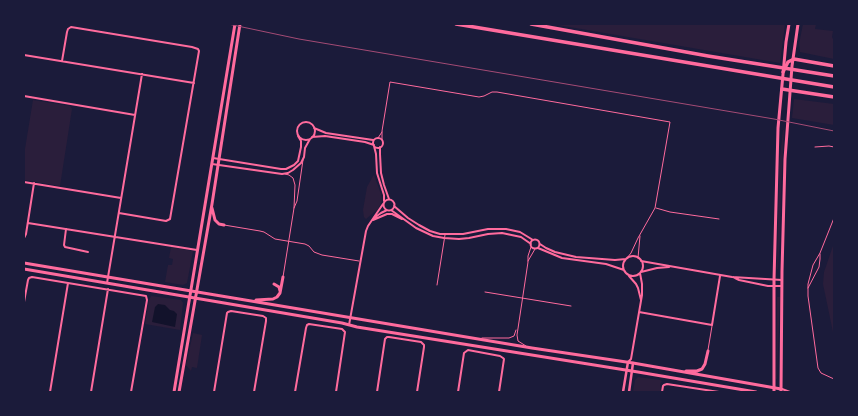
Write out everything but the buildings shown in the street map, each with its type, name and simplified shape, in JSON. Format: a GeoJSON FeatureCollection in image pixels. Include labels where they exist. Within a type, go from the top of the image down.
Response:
{"type":"FeatureCollection","features":[{"type":"Feature","properties":{"kind":"highway"},"geometry":{"type":"LineString","coordinates":[[456,24],[834,88]]}},
{"type":"Feature","properties":{"kind":"highway"},"geometry":{"type":"LineString","coordinates":[[531,24],[708,56],[834,76]]}},
{"type":"Feature","properties":{"kind":"highway"},"geometry":{"type":"LineString","coordinates":[[783,72],[785,65],[788,62],[798,59],[834,66]]}},
{"type":"Feature","properties":{"kind":"highway"},"geometry":{"type":"LineString","coordinates":[[781,91],[790,90],[834,97]]}},
{"type":"Feature","properties":{"kind":"main road"},"geometry":{"type":"LineString","coordinates":[[174,392],[235,24]]}},
{"type":"Feature","properties":{"kind":"main road"},"geometry":{"type":"LineString","coordinates":[[179,392],[212,204],[240,24]]}},
{"type":"Feature","properties":{"kind":"main road"},"geometry":{"type":"LineString","coordinates":[[785,65],[786,42],[789,24]]}},
{"type":"Feature","properties":{"kind":"main road"},"geometry":{"type":"LineString","coordinates":[[24,263],[532,348],[628,362],[773,387],[781,390],[786,130],[792,60],[798,24]]}},
{"type":"Feature","properties":{"kind":"main road"},"geometry":{"type":"LineString","coordinates":[[774,392],[774,280],[778,128],[783,72]]}},
{"type":"Feature","properties":{"kind":"main road"},"geometry":{"type":"LineString","coordinates":[[212,204],[215,220],[219,224],[224,225]]}},
{"type":"Feature","properties":{"kind":"main road"},"geometry":{"type":"LineString","coordinates":[[24,269],[349,325],[756,392]]}},
{"type":"Feature","properties":{"kind":"main road"},"geometry":{"type":"LineString","coordinates":[[248,300],[273,299],[279,295],[283,277]]}},
{"type":"Feature","properties":{"kind":"main road"},"geometry":{"type":"LineString","coordinates":[[274,284],[279,287],[280,290]]}},
{"type":"Feature","properties":{"kind":"main road"},"geometry":{"type":"LineString","coordinates":[[680,371],[697,371],[702,369],[705,364],[708,351]]}},
{"type":"Feature","properties":{"kind":"street"},"geometry":{"type":"LineString","coordinates":[[62,61],[67,32],[70,28],[74,27],[195,48],[198,50],[199,54],[170,219],[166,221],[119,213]]}},
{"type":"Feature","properties":{"kind":"street"},"geometry":{"type":"LineString","coordinates":[[24,55],[194,83]]}},
{"type":"Feature","properties":{"kind":"street"},"geometry":{"type":"LineString","coordinates":[[107,283],[142,74]]}},
{"type":"Feature","properties":{"kind":"street"},"geometry":{"type":"LineString","coordinates":[[24,96],[135,115]]}},
{"type":"Feature","properties":{"kind":"street"},"geometry":{"type":"LineString","coordinates":[[212,164],[282,174],[293,170],[301,163],[306,148],[315,133],[314,128],[312,124],[306,122],[301,123],[297,128],[297,133],[301,141],[300,156],[294,165],[286,169],[281,170],[213,158]]}},
{"type":"Feature","properties":{"kind":"street"},"geometry":{"type":"LineString","coordinates":[[314,128],[326,132],[374,140],[378,138],[382,140],[383,144],[380,147],[381,173],[389,199],[392,200],[394,202],[394,206],[408,218],[424,228],[435,232],[445,234],[463,234],[501,228],[520,232],[533,240],[538,240],[540,244],[546,248],[555,252],[576,257],[615,260],[633,257],[638,258],[641,261],[732,277],[739,280],[782,286]]}},
{"type":"Feature","properties":{"kind":"street"},"geometry":{"type":"LineString","coordinates":[[298,136],[302,139],[308,140],[311,138],[325,136],[365,142],[377,148],[380,147]]}},
{"type":"Feature","properties":{"kind":"street"},"geometry":{"type":"LineString","coordinates":[[349,325],[366,231],[384,201],[384,195],[377,173],[374,140]]}},
{"type":"Feature","properties":{"kind":"street"},"geometry":{"type":"LineString","coordinates":[[24,182],[121,198]]}},
{"type":"Feature","properties":{"kind":"street"},"geometry":{"type":"LineString","coordinates":[[24,238],[28,223],[34,183]]}},
{"type":"Feature","properties":{"kind":"street"},"geometry":{"type":"LineString","coordinates":[[384,201],[389,199]]}},
{"type":"Feature","properties":{"kind":"street"},"geometry":{"type":"LineString","coordinates":[[383,204],[384,208],[387,210]]}},
{"type":"Feature","properties":{"kind":"street"},"geometry":{"type":"LineString","coordinates":[[392,210],[394,206]]}},
{"type":"Feature","properties":{"kind":"street"},"geometry":{"type":"LineString","coordinates":[[372,220],[381,213],[387,210],[392,210],[424,233],[444,238],[459,239],[502,233],[521,237],[535,249],[538,248],[562,258],[606,264],[624,270],[636,284],[639,291],[640,300],[631,359],[628,362],[626,370],[623,392]]}},
{"type":"Feature","properties":{"kind":"street"},"geometry":{"type":"LineString","coordinates":[[372,220],[383,215],[392,214],[406,221]]}},
{"type":"Feature","properties":{"kind":"street"},"geometry":{"type":"LineString","coordinates":[[28,223],[197,250]]}},
{"type":"Feature","properties":{"kind":"street"},"geometry":{"type":"LineString","coordinates":[[66,229],[65,247],[88,252]]}},
{"type":"Feature","properties":{"kind":"street"},"geometry":{"type":"LineString","coordinates":[[531,244],[533,240]]}},
{"type":"Feature","properties":{"kind":"street"},"geometry":{"type":"LineString","coordinates":[[538,248],[540,244]]}},
{"type":"Feature","properties":{"kind":"street"},"geometry":{"type":"LineString","coordinates":[[624,270],[623,266],[627,259]]}},
{"type":"Feature","properties":{"kind":"street"},"geometry":{"type":"LineString","coordinates":[[640,300],[642,295],[640,272],[642,265],[641,261]]}},
{"type":"Feature","properties":{"kind":"street"},"geometry":{"type":"LineString","coordinates":[[628,275],[636,276],[640,272],[657,268],[672,267]]}},
{"type":"Feature","properties":{"kind":"street"},"geometry":{"type":"LineString","coordinates":[[639,312],[712,325],[720,275]]}},
{"type":"Feature","properties":{"kind":"street"},"geometry":{"type":"LineString","coordinates":[[732,277],[739,276],[782,280]]}},
{"type":"Feature","properties":{"kind":"street"},"geometry":{"type":"LineString","coordinates":[[24,302],[29,278],[33,277],[146,296],[147,300],[132,392]]}},
{"type":"Feature","properties":{"kind":"street"},"geometry":{"type":"LineString","coordinates":[[50,392],[68,283]]}},
{"type":"Feature","properties":{"kind":"street"},"geometry":{"type":"LineString","coordinates":[[91,392],[108,289]]}},
{"type":"Feature","properties":{"kind":"street"},"geometry":{"type":"LineString","coordinates":[[214,392],[227,313],[231,311],[263,316],[266,318],[254,392]]}},
{"type":"Feature","properties":{"kind":"street"},"geometry":{"type":"LineString","coordinates":[[295,392],[306,328],[307,325],[310,324],[344,331],[345,335],[336,392]]}},
{"type":"Feature","properties":{"kind":"street"},"geometry":{"type":"LineString","coordinates":[[377,392],[385,342],[386,338],[389,337],[421,342],[424,345],[417,392]]}},
{"type":"Feature","properties":{"kind":"street"},"geometry":{"type":"LineString","coordinates":[[458,392],[465,352],[469,350],[500,356],[503,358],[499,392]]}},
{"type":"Feature","properties":{"kind":"street"},"geometry":{"type":"LineString","coordinates":[[629,392],[633,363],[631,359]]}},
{"type":"Feature","properties":{"kind":"street"},"geometry":{"type":"LineString","coordinates":[[662,392],[663,386],[667,384],[704,391],[719,392]]}},
{"type":"Feature","properties":{"kind":"street"},"geometry":{"type":"LineString","coordinates":[[781,390],[790,392]]}},
{"type":"Feature","properties":{"kind":"lane"},"geometry":{"type":"LineString","coordinates":[[382,140],[382,131],[390,82],[479,97],[492,92],[497,92],[670,122],[655,208],[627,259]]}},
{"type":"Feature","properties":{"kind":"lane"},"geometry":{"type":"LineString","coordinates":[[378,138],[382,131]]}},
{"type":"Feature","properties":{"kind":"lane"},"geometry":{"type":"LineString","coordinates":[[814,147],[834,147]]}},
{"type":"Feature","properties":{"kind":"lane"},"geometry":{"type":"LineString","coordinates":[[294,208],[297,201],[304,157]]}},
{"type":"Feature","properties":{"kind":"lane"},"geometry":{"type":"LineString","coordinates":[[282,174],[291,177],[295,185],[294,208],[283,277]]}},
{"type":"Feature","properties":{"kind":"lane"},"geometry":{"type":"LineString","coordinates":[[655,208],[670,212],[719,219]]}},
{"type":"Feature","properties":{"kind":"lane"},"geometry":{"type":"LineString","coordinates":[[834,218],[820,253],[813,265],[808,288],[818,368],[823,374],[834,379]]}},
{"type":"Feature","properties":{"kind":"lane"},"geometry":{"type":"LineString","coordinates":[[224,225],[260,231],[275,239],[305,244],[314,252],[322,255],[360,261]]}},
{"type":"Feature","properties":{"kind":"lane"},"geometry":{"type":"LineString","coordinates":[[437,285],[445,234]]}},
{"type":"Feature","properties":{"kind":"lane"},"geometry":{"type":"LineString","coordinates":[[638,258],[640,235]]}},
{"type":"Feature","properties":{"kind":"lane"},"geometry":{"type":"LineString","coordinates":[[532,247],[528,256],[516,337],[521,344],[532,348]]}},
{"type":"Feature","properties":{"kind":"lane"},"geometry":{"type":"LineString","coordinates":[[528,262],[535,249]]}},
{"type":"Feature","properties":{"kind":"lane"},"geometry":{"type":"LineString","coordinates":[[808,288],[818,267],[820,253]]}},
{"type":"Feature","properties":{"kind":"lane"},"geometry":{"type":"LineString","coordinates":[[485,292],[571,306]]}},
{"type":"Feature","properties":{"kind":"lane"},"geometry":{"type":"LineString","coordinates":[[708,351],[712,325]]}},
{"type":"Feature","properties":{"kind":"lane"},"geometry":{"type":"LineString","coordinates":[[474,338],[509,338],[514,336],[517,327]]}},
{"type":"Feature","properties":{"kind":"shaded area"},"geometry":{"type":"Polygon","coordinates":[[[552,24],[785,24],[780,63],[552,24]]]}},
{"type":"Feature","properties":{"kind":"shaded area"},"geometry":{"type":"Polygon","coordinates":[[[803,24],[816,24],[815,29],[833,31],[832,37],[834,41],[834,59],[800,52],[799,44],[803,24]]]}},
{"type":"Feature","properties":{"kind":"shaded area"},"geometry":{"type":"Polygon","coordinates":[[[794,99],[834,104],[834,125],[792,118],[794,99]]]}},
{"type":"Feature","properties":{"kind":"shaded area"},"geometry":{"type":"Polygon","coordinates":[[[33,100],[70,106],[72,109],[60,186],[24,180],[24,155],[33,100]]]}},
{"type":"Feature","properties":{"kind":"shaded area"},"geometry":{"type":"Polygon","coordinates":[[[783,130],[780,240],[777,269],[779,165],[783,130]]]}},
{"type":"Feature","properties":{"kind":"shaded area"},"geometry":{"type":"Polygon","coordinates":[[[374,175],[382,201],[378,209],[366,219],[364,217],[363,210],[367,187],[374,175]]]}},
{"type":"Feature","properties":{"kind":"shaded area"},"geometry":{"type":"Polygon","coordinates":[[[834,243],[834,337],[823,284],[824,272],[834,243]]]}},
{"type":"Feature","properties":{"kind":"shaded area"},"geometry":{"type":"Polygon","coordinates":[[[171,247],[193,251],[187,283],[183,285],[165,282],[168,265],[172,265],[173,259],[169,258],[171,247]]]}},
{"type":"Feature","properties":{"kind":"shaded area"},"geometry":{"type":"Polygon","coordinates":[[[151,296],[181,300],[183,303],[180,330],[145,324],[151,296]]]}},
{"type":"Feature","properties":{"kind":"shaded area"},"geometry":{"type":"Polygon","coordinates":[[[777,297],[780,297],[776,379],[777,297]]]}},
{"type":"Feature","properties":{"kind":"shaded area"},"geometry":{"type":"Polygon","coordinates":[[[158,304],[165,305],[177,314],[175,327],[152,322],[155,307],[158,304]]]}},
{"type":"Feature","properties":{"kind":"shaded area"},"geometry":{"type":"Polygon","coordinates":[[[193,333],[202,335],[197,368],[192,367],[191,371],[186,365],[193,333]]]}},
{"type":"Feature","properties":{"kind":"shaded area"},"geometry":{"type":"Polygon","coordinates":[[[638,377],[662,381],[660,384],[661,392],[633,392],[635,380],[638,377]]]}},
{"type":"Feature","properties":{"kind":"railway"},"geometry":{"type":"LineString","coordinates":[[228,24],[299,39],[774,119],[834,131]]}}]}
